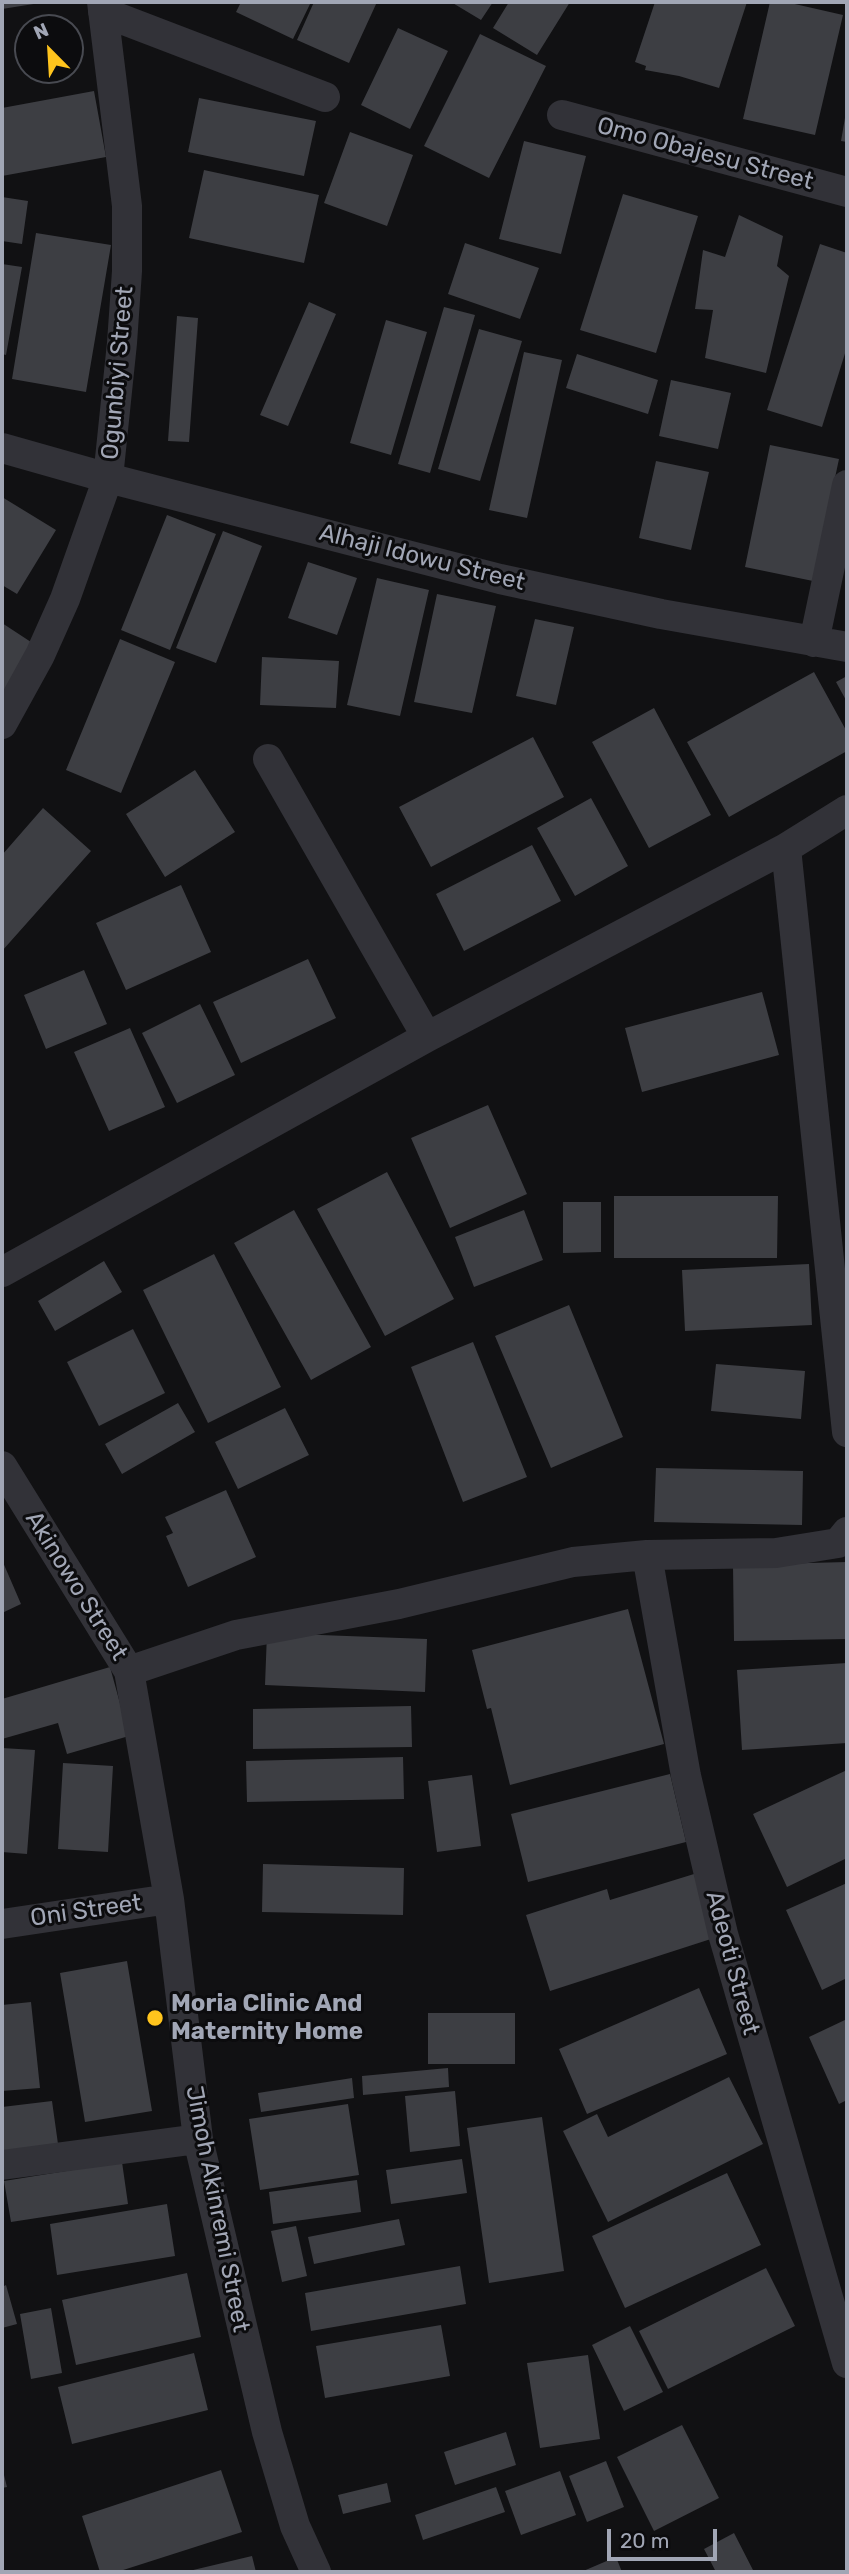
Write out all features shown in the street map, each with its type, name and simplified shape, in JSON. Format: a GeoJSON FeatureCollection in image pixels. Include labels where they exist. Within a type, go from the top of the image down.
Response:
{"type":"FeatureCollection","features":[{"type":"Feature","properties":{"kind":"street"},"geometry":{"type":"LineString","coordinates":[[102,7],[325,97]]}},
{"type":"Feature","properties":{"kind":"street","name":"Ogunbiyi Street"},"geometry":{"type":"LineString","coordinates":[[2,724],[40,655],[65,598],[108,478],[122,343],[127,271],[127,206],[102,7]]}},
{"type":"Feature","properties":{"kind":"street","name":"Omo Obajesu Street"},"geometry":{"type":"LineString","coordinates":[[562,115],[847,192]]}},
{"type":"Feature","properties":{"kind":"street","name":"Alhaji Idowu Street"},"geometry":{"type":"LineString","coordinates":[[2,448],[499,579],[661,614],[847,647]]}},
{"type":"Feature","properties":{"kind":"street"},"geometry":{"type":"LineString","coordinates":[[814,642],[847,485]]}},
{"type":"Feature","properties":{"kind":"street"},"geometry":{"type":"LineString","coordinates":[[268,759],[427,1037]]}},
{"type":"Feature","properties":{"kind":"street"},"geometry":{"type":"LineString","coordinates":[[2,1272],[427,1037],[786,848],[847,810]]}},
{"type":"Feature","properties":{"kind":"street"},"geometry":{"type":"LineString","coordinates":[[786,848],[847,1432]]}},
{"type":"Feature","properties":{"kind":"street","name":"Akinowo Street"},"geometry":{"type":"LineString","coordinates":[[2,1466],[129,1671]]}},
{"type":"Feature","properties":{"kind":"street"},"geometry":{"type":"LineString","coordinates":[[129,1671],[236,1635],[399,1604],[573,1562],[647,1555],[776,1553],[838,1544],[847,1532]]}},
{"type":"Feature","properties":{"kind":"street","name":"Adeoti Street"},"geometry":{"type":"LineString","coordinates":[[647,1555],[686,1776],[723,1934],[847,2363]]}},
{"type":"Feature","properties":{"kind":"street","name":"Jimoh Akinremi Street"},"geometry":{"type":"LineString","coordinates":[[129,1671],[169,1899],[198,2139],[267,2432],[295,2526],[316,2572]]}},
{"type":"Feature","properties":{"kind":"street","name":"Oni Street"},"geometry":{"type":"LineString","coordinates":[[2,1924],[169,1899]]}},
{"type":"Feature","properties":{"kind":"street"},"geometry":{"type":"LineString","coordinates":[[2,2165],[198,2139]]}},
{"type":"Feature","properties":{"kind":"building"},"geometry":{"type":"Polygon","coordinates":[[[2,2],[40,2],[40,3],[2,9],[2,2]]]}},
{"type":"Feature","properties":{"kind":"building"},"geometry":{"type":"Polygon","coordinates":[[[241,2],[311,2],[293,39],[236,12],[241,2]]]}},
{"type":"Feature","properties":{"kind":"building"},"geometry":{"type":"Polygon","coordinates":[[[314,2],[377,2],[349,63],[297,40],[314,2]]]}},
{"type":"Feature","properties":{"kind":"building"},"geometry":{"type":"Polygon","coordinates":[[[451,2],[493,2],[481,20],[451,2]]]}},
{"type":"Feature","properties":{"kind":"building"},"geometry":{"type":"Polygon","coordinates":[[[509,2],[570,2],[537,55],[493,28],[509,2]]]}},
{"type":"Feature","properties":{"kind":"building"},"geometry":{"type":"Polygon","coordinates":[[[655,2],[747,2],[719,88],[679,76],[645,70],[646,66],[635,62],[655,2]]]}},
{"type":"Feature","properties":{"kind":"building"},"geometry":{"type":"Polygon","coordinates":[[[770,2],[786,2],[843,15],[815,135],[743,119],[770,2]]]}},
{"type":"Feature","properties":{"kind":"building"},"geometry":{"type":"Polygon","coordinates":[[[398,28],[448,51],[410,129],[361,105],[398,28]]]}},
{"type":"Feature","properties":{"kind":"building"},"geometry":{"type":"Polygon","coordinates":[[[480,34],[546,66],[489,178],[424,146],[480,34]]]}},
{"type":"Feature","properties":{"kind":"building"},"geometry":{"type":"Polygon","coordinates":[[[94,91],[106,157],[2,176],[2,108],[94,91]]]}},
{"type":"Feature","properties":{"kind":"building"},"geometry":{"type":"Polygon","coordinates":[[[199,98],[316,121],[304,176],[188,152],[199,98]]]}},
{"type":"Feature","properties":{"kind":"building"},"geometry":{"type":"Polygon","coordinates":[[[847,112],[847,142],[841,141],[847,112]]]}},
{"type":"Feature","properties":{"kind":"building"},"geometry":{"type":"Polygon","coordinates":[[[350,132],[413,155],[387,226],[324,203],[350,132]]]}},
{"type":"Feature","properties":{"kind":"building"},"geometry":{"type":"Polygon","coordinates":[[[524,141],[586,156],[561,254],[499,239],[524,141]]]}},
{"type":"Feature","properties":{"kind":"building"},"geometry":{"type":"Polygon","coordinates":[[[204,170],[319,195],[304,263],[189,238],[204,170]]]}},
{"type":"Feature","properties":{"kind":"building"},"geometry":{"type":"Polygon","coordinates":[[[623,194],[698,216],[656,353],[580,330],[623,194]]]}},
{"type":"Feature","properties":{"kind":"building"},"geometry":{"type":"Polygon","coordinates":[[[2,197],[28,201],[22,244],[2,241],[2,197]]]}},
{"type":"Feature","properties":{"kind":"building"},"geometry":{"type":"Polygon","coordinates":[[[739,215],[783,236],[777,266],[789,276],[766,373],[705,358],[713,310],[695,309],[703,250],[725,257],[739,215]]]}},
{"type":"Feature","properties":{"kind":"building"},"geometry":{"type":"Polygon","coordinates":[[[36,233],[111,245],[86,392],[12,379],[36,233]]]}},
{"type":"Feature","properties":{"kind":"building"},"geometry":{"type":"Polygon","coordinates":[[[465,243],[539,268],[520,319],[448,294],[465,243]]]}},
{"type":"Feature","properties":{"kind":"building"},"geometry":{"type":"Polygon","coordinates":[[[820,244],[847,253],[847,347],[822,427],[767,410],[820,244]]]}},
{"type":"Feature","properties":{"kind":"building"},"geometry":{"type":"Polygon","coordinates":[[[2,264],[22,267],[6,355],[2,354],[2,264]]]}},
{"type":"Feature","properties":{"kind":"building"},"geometry":{"type":"Polygon","coordinates":[[[309,302],[336,314],[288,426],[260,415],[309,302]]]}},
{"type":"Feature","properties":{"kind":"building"},"geometry":{"type":"Polygon","coordinates":[[[444,307],[475,315],[430,473],[398,464],[444,307]]]}},
{"type":"Feature","properties":{"kind":"building"},"geometry":{"type":"Polygon","coordinates":[[[177,316],[198,318],[189,442],[168,441],[177,316]]]}},
{"type":"Feature","properties":{"kind":"building"},"geometry":{"type":"Polygon","coordinates":[[[386,320],[427,332],[391,455],[350,443],[386,320]]]}},
{"type":"Feature","properties":{"kind":"building"},"geometry":{"type":"Polygon","coordinates":[[[479,329],[522,341],[480,481],[438,469],[479,329]]]}},
{"type":"Feature","properties":{"kind":"building"},"geometry":{"type":"Polygon","coordinates":[[[524,352],[562,360],[527,518],[489,510],[524,352]]]}},
{"type":"Feature","properties":{"kind":"building"},"geometry":{"type":"Polygon","coordinates":[[[577,354],[658,380],[648,414],[566,388],[577,354]]]}},
{"type":"Feature","properties":{"kind":"building"},"geometry":{"type":"Polygon","coordinates":[[[671,380],[731,393],[718,449],[659,436],[671,380]]]}},
{"type":"Feature","properties":{"kind":"building"},"geometry":{"type":"Polygon","coordinates":[[[770,445],[839,459],[813,581],[745,567],[770,445]]]}},
{"type":"Feature","properties":{"kind":"building"},"geometry":{"type":"Polygon","coordinates":[[[656,461],[709,472],[691,550],[639,538],[656,461]]]}},
{"type":"Feature","properties":{"kind":"building"},"geometry":{"type":"Polygon","coordinates":[[[2,497],[56,530],[17,594],[2,585],[2,497]]]}},
{"type":"Feature","properties":{"kind":"building"},"geometry":{"type":"Polygon","coordinates":[[[167,515],[216,534],[170,650],[121,630],[167,515]]]}},
{"type":"Feature","properties":{"kind":"building"},"geometry":{"type":"Polygon","coordinates":[[[223,531],[262,546],[216,663],[176,648],[223,531]]]}},
{"type":"Feature","properties":{"kind":"building"},"geometry":{"type":"Polygon","coordinates":[[[308,562],[357,578],[337,635],[288,618],[308,562]]]}},
{"type":"Feature","properties":{"kind":"building"},"geometry":{"type":"Polygon","coordinates":[[[377,578],[429,590],[400,716],[347,705],[377,578]]]}},
{"type":"Feature","properties":{"kind":"building"},"geometry":{"type":"Polygon","coordinates":[[[437,594],[496,606],[472,713],[414,702],[437,594]]]}},
{"type":"Feature","properties":{"kind":"building"},"geometry":{"type":"Polygon","coordinates":[[[535,619],[574,627],[556,705],[516,696],[535,619]]]}},
{"type":"Feature","properties":{"kind":"building"},"geometry":{"type":"Polygon","coordinates":[[[2,623],[34,644],[2,694],[2,623]]]}},
{"type":"Feature","properties":{"kind":"building"},"geometry":{"type":"Polygon","coordinates":[[[120,639],[175,662],[121,793],[66,770],[120,639]]]}},
{"type":"Feature","properties":{"kind":"building"},"geometry":{"type":"Polygon","coordinates":[[[262,657],[339,661],[336,708],[260,705],[262,657]]]}},
{"type":"Feature","properties":{"kind":"building"},"geometry":{"type":"Polygon","coordinates":[[[814,672],[847,732],[847,751],[729,817],[687,742],[814,672]]]}},
{"type":"Feature","properties":{"kind":"building"},"geometry":{"type":"Polygon","coordinates":[[[847,676],[847,702],[836,682],[847,676]]]}},
{"type":"Feature","properties":{"kind":"building"},"geometry":{"type":"Polygon","coordinates":[[[654,708],[711,815],[649,848],[592,742],[654,708]]]}},
{"type":"Feature","properties":{"kind":"building"},"geometry":{"type":"Polygon","coordinates":[[[533,737],[564,797],[431,867],[399,807],[533,737]]]}},
{"type":"Feature","properties":{"kind":"building"},"geometry":{"type":"Polygon","coordinates":[[[195,770],[235,832],[165,877],[126,814],[195,770]]]}},
{"type":"Feature","properties":{"kind":"building"},"geometry":{"type":"Polygon","coordinates":[[[591,798],[628,866],[575,896],[537,828],[591,798]]]}},
{"type":"Feature","properties":{"kind":"building"},"geometry":{"type":"Polygon","coordinates":[[[43,808],[91,851],[2,951],[2,855],[43,808]]]}},
{"type":"Feature","properties":{"kind":"building"},"geometry":{"type":"Polygon","coordinates":[[[532,845],[561,901],[464,951],[436,894],[532,845]]]}},
{"type":"Feature","properties":{"kind":"building"},"geometry":{"type":"Polygon","coordinates":[[[181,885],[211,952],[126,990],[96,923],[181,885]]]}},
{"type":"Feature","properties":{"kind":"building"},"geometry":{"type":"Polygon","coordinates":[[[308,959],[336,1018],[241,1063],[213,1002],[308,959]]]}},
{"type":"Feature","properties":{"kind":"building"},"geometry":{"type":"Polygon","coordinates":[[[84,970],[107,1024],[46,1049],[24,995],[84,970]]]}},
{"type":"Feature","properties":{"kind":"building"},"geometry":{"type":"Polygon","coordinates":[[[762,992],[779,1055],[642,1092],[625,1028],[762,992]]]}},
{"type":"Feature","properties":{"kind":"building"},"geometry":{"type":"Polygon","coordinates":[[[200,1004],[235,1075],[177,1103],[142,1033],[200,1004]]]}},
{"type":"Feature","properties":{"kind":"building"},"geometry":{"type":"Polygon","coordinates":[[[130,1028],[165,1107],[109,1131],[74,1052],[130,1028]]]}},
{"type":"Feature","properties":{"kind":"building"},"geometry":{"type":"Polygon","coordinates":[[[488,1105],[527,1194],[450,1228],[411,1138],[488,1105]]]}},
{"type":"Feature","properties":{"kind":"building"},"geometry":{"type":"Polygon","coordinates":[[[387,1172],[454,1299],[385,1336],[317,1209],[387,1172]]]}},
{"type":"Feature","properties":{"kind":"building"},"geometry":{"type":"Polygon","coordinates":[[[614,1196],[778,1196],[777,1258],[614,1258],[614,1196]]]}},
{"type":"Feature","properties":{"kind":"building"},"geometry":{"type":"Polygon","coordinates":[[[563,1202],[601,1202],[601,1252],[563,1253],[563,1202]]]}},
{"type":"Feature","properties":{"kind":"building"},"geometry":{"type":"Polygon","coordinates":[[[294,1210],[371,1347],[311,1380],[234,1243],[294,1210]]]}},
{"type":"Feature","properties":{"kind":"building"},"geometry":{"type":"Polygon","coordinates":[[[524,1210],[543,1260],[474,1287],[455,1237],[524,1210]]]}},
{"type":"Feature","properties":{"kind":"building"},"geometry":{"type":"Polygon","coordinates":[[[214,1254],[281,1387],[208,1423],[143,1290],[214,1254]]]}},
{"type":"Feature","properties":{"kind":"building"},"geometry":{"type":"Polygon","coordinates":[[[104,1261],[122,1292],[55,1331],[38,1301],[104,1261]]]}},
{"type":"Feature","properties":{"kind":"building"},"geometry":{"type":"Polygon","coordinates":[[[809,1264],[812,1325],[685,1331],[682,1270],[809,1264]]]}},
{"type":"Feature","properties":{"kind":"building"},"geometry":{"type":"Polygon","coordinates":[[[569,1305],[623,1437],[551,1468],[495,1336],[569,1305]]]}},
{"type":"Feature","properties":{"kind":"building"},"geometry":{"type":"Polygon","coordinates":[[[133,1329],[165,1393],[99,1426],[67,1362],[133,1329]]]}},
{"type":"Feature","properties":{"kind":"building"},"geometry":{"type":"Polygon","coordinates":[[[473,1342],[527,1477],[463,1502],[411,1367],[473,1342]]]}},
{"type":"Feature","properties":{"kind":"building"},"geometry":{"type":"Polygon","coordinates":[[[716,1364],[805,1371],[801,1419],[711,1411],[716,1364]]]}},
{"type":"Feature","properties":{"kind":"building"},"geometry":{"type":"Polygon","coordinates":[[[178,1403],[195,1432],[122,1474],[105,1444],[178,1403]]]}},
{"type":"Feature","properties":{"kind":"building"},"geometry":{"type":"Polygon","coordinates":[[[285,1408],[309,1455],[238,1489],[215,1442],[285,1408]]]}},
{"type":"Feature","properties":{"kind":"building"},"geometry":{"type":"Polygon","coordinates":[[[656,1468],[803,1471],[802,1525],[654,1522],[656,1468]]]}},
{"type":"Feature","properties":{"kind":"building"},"geometry":{"type":"Polygon","coordinates":[[[226,1490],[256,1557],[188,1587],[166,1536],[173,1533],[165,1517],[226,1490]]]}},
{"type":"Feature","properties":{"kind":"building"},"geometry":{"type":"Polygon","coordinates":[[[2,1560],[21,1604],[2,1613],[2,1560]]]}},
{"type":"Feature","properties":{"kind":"building"},"geometry":{"type":"Polygon","coordinates":[[[847,1562],[847,1639],[734,1641],[733,1565],[847,1562]]]}},
{"type":"Feature","properties":{"kind":"building"},"geometry":{"type":"Polygon","coordinates":[[[628,1609],[664,1744],[510,1785],[491,1708],[487,1709],[472,1650],[628,1609]]]}},
{"type":"Feature","properties":{"kind":"building"},"geometry":{"type":"Polygon","coordinates":[[[267,1633],[427,1639],[425,1692],[265,1685],[267,1633]]]}},
{"type":"Feature","properties":{"kind":"building"},"geometry":{"type":"Polygon","coordinates":[[[847,1663],[847,1743],[742,1750],[737,1670],[847,1663]]]}},
{"type":"Feature","properties":{"kind":"building"},"geometry":{"type":"Polygon","coordinates":[[[110,1667],[129,1736],[67,1754],[58,1723],[2,1739],[2,1699],[110,1667]]]}},
{"type":"Feature","properties":{"kind":"building"},"geometry":{"type":"Polygon","coordinates":[[[411,1706],[412,1747],[253,1749],[253,1709],[411,1706]]]}},
{"type":"Feature","properties":{"kind":"building"},"geometry":{"type":"Polygon","coordinates":[[[2,1748],[35,1750],[27,1854],[2,1852],[2,1748]]]}},
{"type":"Feature","properties":{"kind":"building"},"geometry":{"type":"Polygon","coordinates":[[[403,1757],[404,1799],[247,1802],[246,1761],[403,1757]]]}},
{"type":"Feature","properties":{"kind":"building"},"geometry":{"type":"Polygon","coordinates":[[[63,1763],[113,1766],[108,1852],[58,1849],[63,1763]]]}},
{"type":"Feature","properties":{"kind":"building"},"geometry":{"type":"Polygon","coordinates":[[[847,1770],[847,1858],[787,1887],[753,1814],[847,1770]]]}},
{"type":"Feature","properties":{"kind":"building"},"geometry":{"type":"Polygon","coordinates":[[[670,1774],[686,1842],[528,1882],[511,1814],[670,1774]]]}},
{"type":"Feature","properties":{"kind":"building"},"geometry":{"type":"Polygon","coordinates":[[[472,1775],[481,1846],[437,1852],[428,1781],[472,1775]]]}},
{"type":"Feature","properties":{"kind":"building"},"geometry":{"type":"Polygon","coordinates":[[[263,1864],[404,1868],[403,1915],[262,1912],[263,1864]]]}},
{"type":"Feature","properties":{"kind":"building"},"geometry":{"type":"Polygon","coordinates":[[[694,1874],[714,1938],[550,1991],[526,1915],[607,1889],[610,1900],[694,1874]]]}},
{"type":"Feature","properties":{"kind":"building"},"geometry":{"type":"Polygon","coordinates":[[[847,1883],[847,1978],[822,1990],[786,1910],[847,1883]]]}},
{"type":"Feature","properties":{"kind":"building"},"geometry":{"type":"Polygon","coordinates":[[[127,1961],[152,2111],[85,2122],[60,1973],[127,1961]]]}},
{"type":"Feature","properties":{"kind":"building"},"geometry":{"type":"Polygon","coordinates":[[[699,1988],[727,2054],[587,2114],[559,2049],[699,1988]]]}},
{"type":"Feature","properties":{"kind":"building"},"geometry":{"type":"Polygon","coordinates":[[[31,2002],[40,2088],[2,2091],[2,2005],[31,2002]]]}},
{"type":"Feature","properties":{"kind":"building"},"geometry":{"type":"Polygon","coordinates":[[[428,2013],[515,2013],[515,2064],[428,2064],[428,2013]]]}},
{"type":"Feature","properties":{"kind":"building"},"geometry":{"type":"Polygon","coordinates":[[[847,2019],[847,2100],[839,2104],[809,2037],[847,2019]]]}},
{"type":"Feature","properties":{"kind":"building"},"geometry":{"type":"Polygon","coordinates":[[[448,2068],[449,2087],[363,2095],[362,2076],[448,2068]]]}},
{"type":"Feature","properties":{"kind":"building"},"geometry":{"type":"Polygon","coordinates":[[[729,2077],[763,2144],[608,2222],[563,2131],[597,2114],[608,2137],[729,2077]]]}},
{"type":"Feature","properties":{"kind":"building"},"geometry":{"type":"Polygon","coordinates":[[[352,2078],[354,2098],[261,2112],[258,2093],[352,2078]]]}},
{"type":"Feature","properties":{"kind":"building"},"geometry":{"type":"Polygon","coordinates":[[[455,2091],[460,2146],[410,2152],[405,2096],[455,2091]]]}},
{"type":"Feature","properties":{"kind":"building"},"geometry":{"type":"Polygon","coordinates":[[[52,2101],[58,2144],[2,2152],[2,2107],[52,2101]]]}},
{"type":"Feature","properties":{"kind":"building"},"geometry":{"type":"Polygon","coordinates":[[[348,2104],[359,2175],[260,2190],[249,2119],[348,2104]]]}},
{"type":"Feature","properties":{"kind":"building"},"geometry":{"type":"Polygon","coordinates":[[[542,2117],[564,2271],[489,2283],[467,2128],[542,2117]]]}},
{"type":"Feature","properties":{"kind":"building"},"geometry":{"type":"Polygon","coordinates":[[[462,2159],[467,2193],[391,2204],[386,2170],[462,2159]]]}},
{"type":"Feature","properties":{"kind":"building"},"geometry":{"type":"Polygon","coordinates":[[[122,2162],[128,2204],[11,2222],[4,2181],[122,2162]]]}},
{"type":"Feature","properties":{"kind":"building"},"geometry":{"type":"Polygon","coordinates":[[[727,2173],[761,2245],[625,2308],[592,2236],[727,2173]]]}},
{"type":"Feature","properties":{"kind":"building"},"geometry":{"type":"Polygon","coordinates":[[[357,2180],[361,2212],[273,2224],[269,2192],[357,2180]]]}},
{"type":"Feature","properties":{"kind":"building"},"geometry":{"type":"Polygon","coordinates":[[[167,2204],[175,2256],[57,2275],[50,2224],[167,2204]]]}},
{"type":"Feature","properties":{"kind":"building"},"geometry":{"type":"Polygon","coordinates":[[[399,2219],[405,2245],[314,2264],[308,2237],[399,2219]]]}},
{"type":"Feature","properties":{"kind":"building"},"geometry":{"type":"Polygon","coordinates":[[[296,2226],[307,2276],[282,2282],[271,2231],[296,2226]]]}},
{"type":"Feature","properties":{"kind":"building"},"geometry":{"type":"Polygon","coordinates":[[[460,2266],[466,2304],[311,2331],[305,2293],[460,2266]]]}},
{"type":"Feature","properties":{"kind":"building"},"geometry":{"type":"Polygon","coordinates":[[[766,2268],[795,2326],[668,2389],[639,2331],[766,2268]]]}},
{"type":"Feature","properties":{"kind":"building"},"geometry":{"type":"Polygon","coordinates":[[[187,2273],[201,2337],[76,2365],[62,2300],[187,2273]]]}},
{"type":"Feature","properties":{"kind":"building"},"geometry":{"type":"Polygon","coordinates":[[[6,2285],[17,2324],[2,2328],[2,2287],[6,2285]]]}},
{"type":"Feature","properties":{"kind":"building"},"geometry":{"type":"Polygon","coordinates":[[[51,2308],[62,2373],[31,2379],[20,2314],[51,2308]]]}},
{"type":"Feature","properties":{"kind":"building"},"geometry":{"type":"Polygon","coordinates":[[[441,2325],[450,2376],[325,2398],[316,2346],[441,2325]]]}},
{"type":"Feature","properties":{"kind":"building"},"geometry":{"type":"Polygon","coordinates":[[[630,2326],[663,2392],[624,2411],[592,2345],[630,2326]]]}},
{"type":"Feature","properties":{"kind":"building"},"geometry":{"type":"Polygon","coordinates":[[[194,2353],[208,2410],[72,2444],[58,2387],[194,2353]]]}},
{"type":"Feature","properties":{"kind":"building"},"geometry":{"type":"Polygon","coordinates":[[[588,2355],[600,2439],[540,2448],[527,2363],[588,2355]]]}},
{"type":"Feature","properties":{"kind":"building"},"geometry":{"type":"Polygon","coordinates":[[[682,2425],[719,2498],[654,2531],[617,2457],[682,2425]]]}},
{"type":"Feature","properties":{"kind":"building"},"geometry":{"type":"Polygon","coordinates":[[[506,2432],[516,2465],[455,2485],[444,2452],[506,2432]]]}},
{"type":"Feature","properties":{"kind":"building"},"geometry":{"type":"Polygon","coordinates":[[[606,2461],[624,2507],[587,2522],[569,2476],[606,2461]]]}},
{"type":"Feature","properties":{"kind":"building"},"geometry":{"type":"Polygon","coordinates":[[[2,2467],[7,2487],[2,2488],[2,2467]]]}},
{"type":"Feature","properties":{"kind":"building"},"geometry":{"type":"Polygon","coordinates":[[[221,2470],[242,2532],[117,2572],[100,2572],[82,2516],[221,2470]]]}},
{"type":"Feature","properties":{"kind":"building"},"geometry":{"type":"Polygon","coordinates":[[[560,2471],[576,2515],[521,2535],[505,2491],[560,2471]]]}},
{"type":"Feature","properties":{"kind":"building"},"geometry":{"type":"Polygon","coordinates":[[[387,2483],[391,2502],[343,2514],[338,2495],[387,2483]]]}},
{"type":"Feature","properties":{"kind":"building"},"geometry":{"type":"Polygon","coordinates":[[[496,2487],[505,2512],[423,2540],[415,2515],[496,2487]]]}},
{"type":"Feature","properties":{"kind":"building"},"geometry":{"type":"Polygon","coordinates":[[[734,2533],[754,2572],[716,2572],[704,2549],[734,2533]]]}},
{"type":"Feature","properties":{"kind":"building"},"geometry":{"type":"Polygon","coordinates":[[[252,2556],[256,2572],[189,2572],[189,2571],[252,2556]]]}},
{"type":"Feature","properties":{"kind":"building"},"geometry":{"type":"Polygon","coordinates":[[[616,2557],[622,2572],[581,2572],[616,2557]]]}},
{"type":"Feature","properties":{"kind":"place","name":"Moria Clinic And Maternity Home"},"geometry":{"type":"Point","coordinates":[155,2018]}}]}
